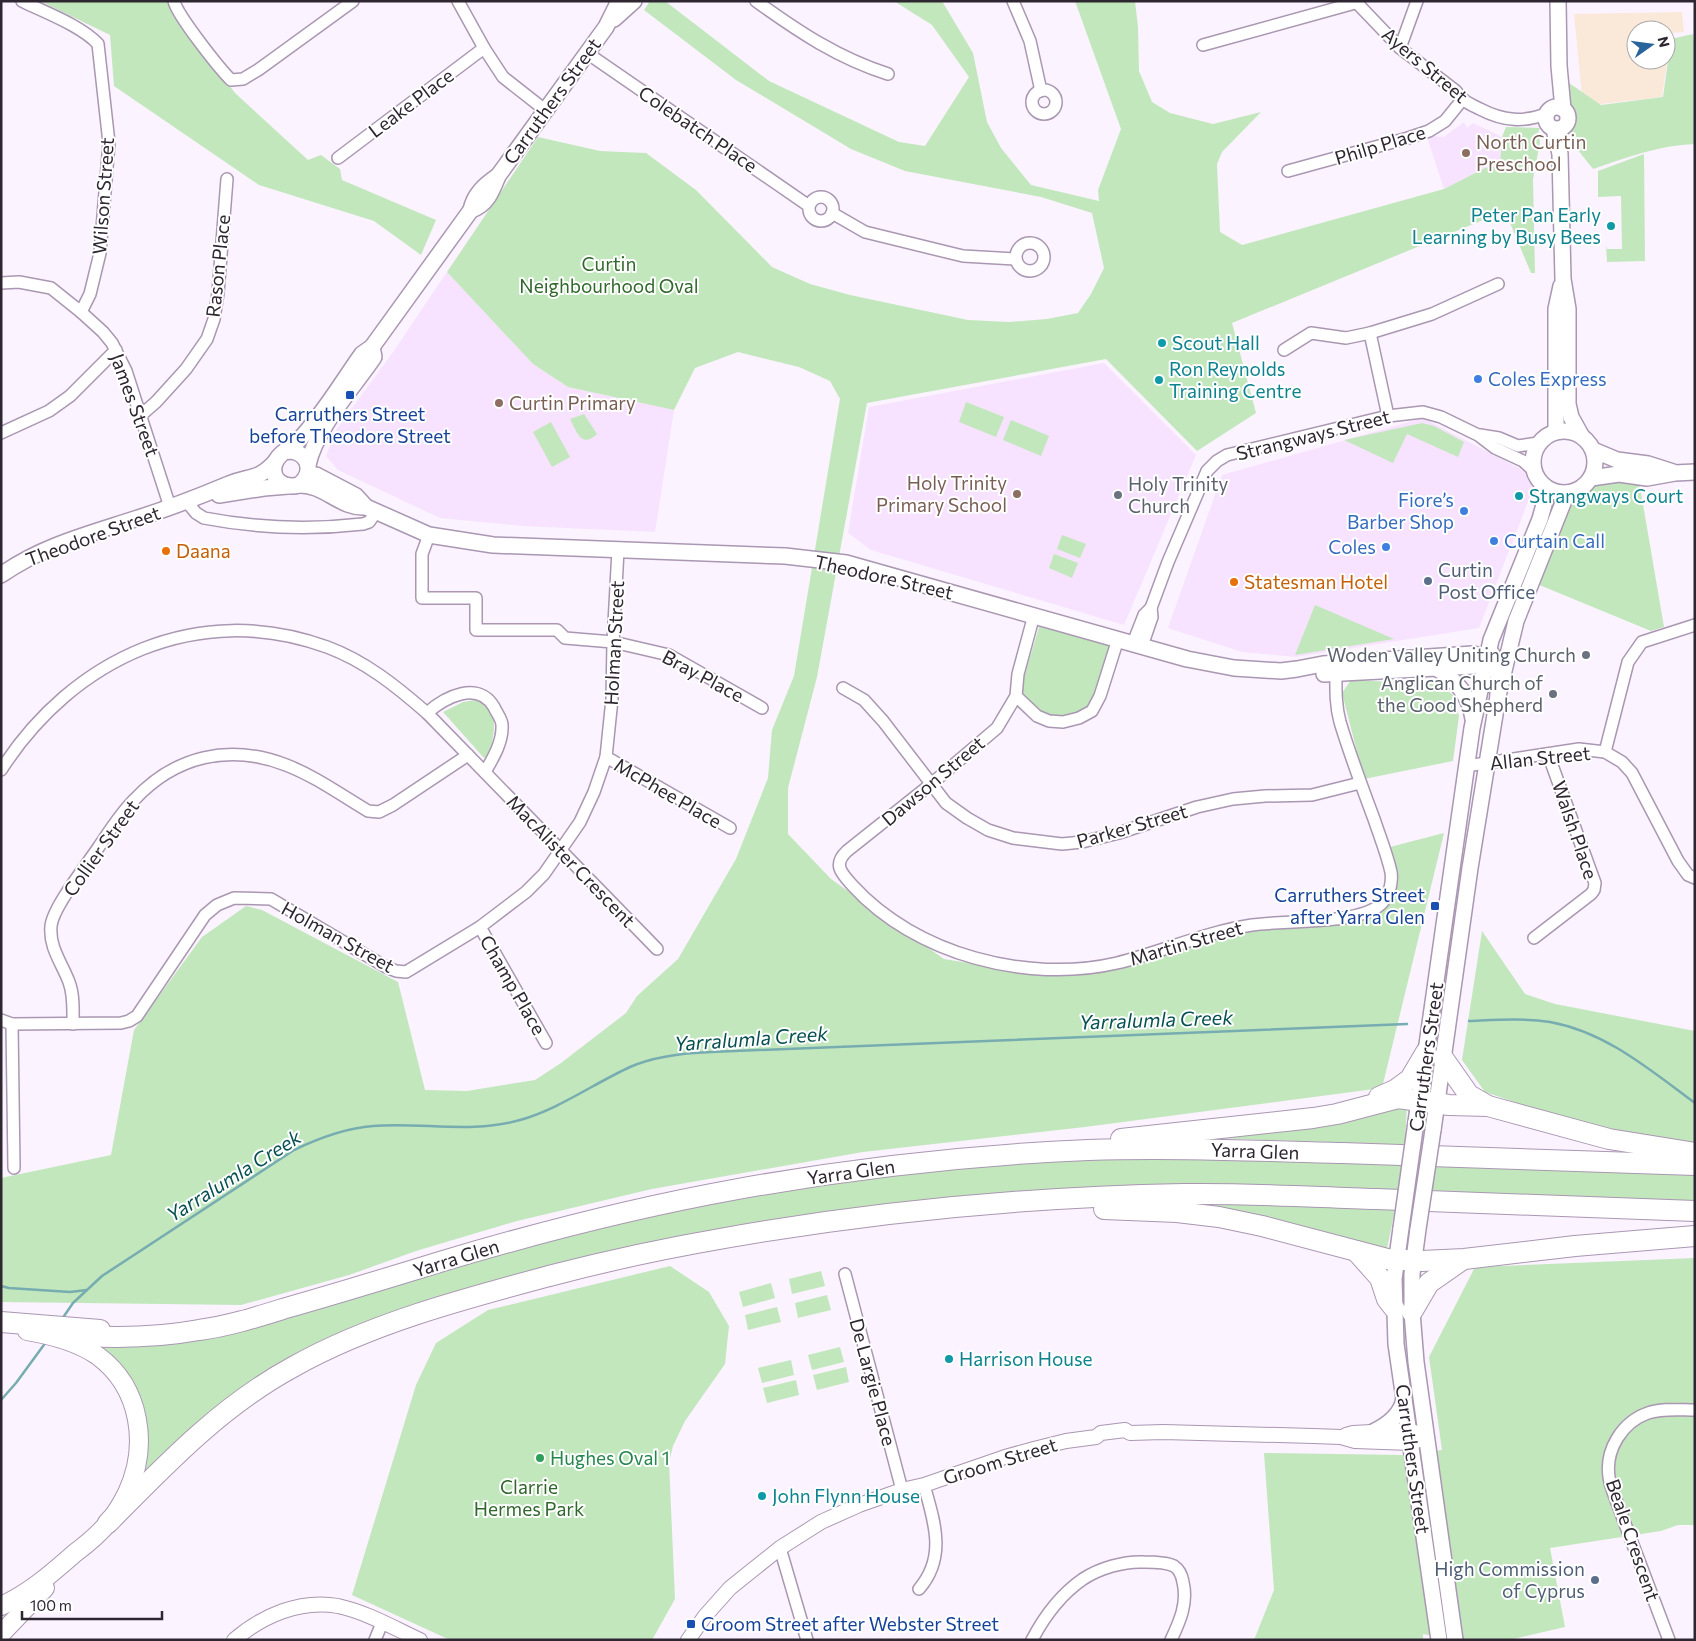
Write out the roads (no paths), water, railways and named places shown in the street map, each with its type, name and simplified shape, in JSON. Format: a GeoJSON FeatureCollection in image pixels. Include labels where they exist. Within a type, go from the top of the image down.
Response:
{"type":"FeatureCollection","features":[{"type":"Feature","properties":{"kind":"highway"},"geometry":{"type":"LineString","coordinates":[[1359,1107],[1395,1090],[1410,1079],[1435,1055],[1469,1095],[1488,1106]]}},
{"type":"Feature","properties":{"kind":"highway"},"geometry":{"type":"LineString","coordinates":[[1010,1154],[1148,1135],[1313,1118],[1337,1114],[1398,1098],[1448,1105],[1488,1106],[1609,1139],[1695,1153]]}},
{"type":"Feature","properties":{"kind":"highway","name":"Yarra Glen"},"geometry":{"type":"LineString","coordinates":[[1,1322],[24,1328],[84,1337],[142,1336],[197,1331],[245,1321],[528,1236],[654,1205],[828,1174],[1010,1154],[1091,1150],[1190,1149],[1695,1165]]}},
{"type":"Feature","properties":{"kind":"highway"},"geometry":{"type":"LineString","coordinates":[[102,1530],[178,1452],[212,1422],[258,1388],[310,1357],[370,1332],[451,1304],[568,1271],[661,1249],[788,1226],[874,1214],[1047,1198],[1189,1194],[1695,1211]]}},
{"type":"Feature","properties":{"kind":"highway"},"geometry":{"type":"LineString","coordinates":[[661,1249],[806,1229],[1004,1210],[1091,1209],[1168,1212],[1219,1217],[1262,1226],[1356,1251],[1406,1260],[1464,1259],[1593,1244],[1695,1236]]}},
{"type":"Feature","properties":{"kind":"highway"},"geometry":{"type":"LineString","coordinates":[[1356,1251],[1380,1278],[1387,1299],[1403,1310],[1428,1283],[1464,1259]]}},
{"type":"Feature","properties":{"kind":"main road","name":"Carruthers Street"},"geometry":{"type":"LineString","coordinates":[[280,457],[299,440],[362,354],[372,347],[471,210],[480,207],[488,198],[498,176],[606,27],[619,1]]}},
{"type":"Feature","properties":{"kind":"main road","name":"Carruthers Street"},"geometry":{"type":"LineString","coordinates":[[606,27],[634,1]]}},
{"type":"Feature","properties":{"kind":"main road"},"geometry":{"type":"LineString","coordinates":[[1558,1],[1559,66],[1555,118],[1560,154],[1563,279],[1568,309],[1568,404],[1571,417],[1581,435],[1593,450],[1596,461],[1594,472],[1584,487],[1567,493],[1556,492],[1542,485],[1534,470],[1532,459],[1538,443],[1546,435],[1556,431],[1567,430],[1581,435]]}},
{"type":"Feature","properties":{"kind":"main road"},"geometry":{"type":"LineString","coordinates":[[1556,431],[1556,309],[1563,279]]}},
{"type":"Feature","properties":{"kind":"main road","name":"Carruthers Street"},"geometry":{"type":"LineString","coordinates":[[308,466],[312,452],[323,431],[374,357],[372,347]]}},
{"type":"Feature","properties":{"kind":"main road"},"geometry":{"type":"LineString","coordinates":[[1593,450],[1617,460],[1648,464],[1675,472]]}},
{"type":"Feature","properties":{"kind":"main road"},"geometry":{"type":"LineString","coordinates":[[292,451],[300,453],[308,466],[307,477],[295,486],[282,485],[276,479],[274,471],[280,457],[292,451]]}},
{"type":"Feature","properties":{"kind":"main road","name":"Theodore Street"},"geometry":{"type":"LineString","coordinates":[[1,575],[43,551],[82,536],[170,508],[231,484],[260,476],[280,457]]}},
{"type":"Feature","properties":{"kind":"main road","name":"Theodore Street"},"geometry":{"type":"LineString","coordinates":[[308,466],[320,478],[356,496],[371,510]]}},
{"type":"Feature","properties":{"kind":"main road"},"geometry":{"type":"LineString","coordinates":[[1591,478],[1619,474],[1647,478],[1675,472],[1695,472]]}},
{"type":"Feature","properties":{"kind":"main road","name":"Carruthers Street"},"geometry":{"type":"LineString","coordinates":[[1406,1260],[1418,1229],[1433,1130],[1429,1101],[1466,766],[1472,728],[1491,640],[1540,519],[1545,501],[1542,485]]}},
{"type":"Feature","properties":{"kind":"main road","name":"Theodore Street"},"geometry":{"type":"LineString","coordinates":[[192,500],[260,488],[315,486],[356,508],[371,510],[429,535],[493,546],[785,556],[828,560],[846,563],[1187,659],[1234,668],[1281,671],[1336,668],[1473,654],[1488,658]]}},
{"type":"Feature","properties":{"kind":"main road","name":"Carruthers Street"},"geometry":{"type":"LineString","coordinates":[[1435,1055],[1498,696],[1516,621],[1567,493]]}},
{"type":"Feature","properties":{"kind":"main road","name":"Theodore Street"},"geometry":{"type":"LineString","coordinates":[[1336,668],[1474,666],[1488,658],[1500,647],[1516,621]]}},
{"type":"Feature","properties":{"kind":"main road"},"geometry":{"type":"LineString","coordinates":[[1488,658],[1498,673],[1498,696]]}},
{"type":"Feature","properties":{"kind":"main road"},"geometry":{"type":"LineString","coordinates":[[1436,668],[1453,680],[1466,697],[1473,717],[1472,728]]}},
{"type":"Feature","properties":{"kind":"main road","name":"Carruthers Street"},"geometry":{"type":"LineString","coordinates":[[1429,1101],[1415,1130],[1400,1228],[1406,1260],[1403,1310],[1396,1344],[1439,1640]]}},
{"type":"Feature","properties":{"kind":"main road","name":"Carruthers Street"},"geometry":{"type":"LineString","coordinates":[[1403,1310],[1416,1362],[1455,1640]]}},
{"type":"Feature","properties":{"kind":"main road"},"geometry":{"type":"LineString","coordinates":[[1,1329],[24,1328]]}},
{"type":"Feature","properties":{"kind":"main road"},"geometry":{"type":"LineString","coordinates":[[1,1634],[102,1530],[126,1493],[134,1475],[139,1445],[137,1418],[128,1391],[116,1375],[97,1356],[84,1337]]}},
{"type":"Feature","properties":{"kind":"main road"},"geometry":{"type":"LineString","coordinates":[[1373,1432],[1383,1427],[1397,1415],[1402,1409],[1404,1399]]}},
{"type":"Feature","properties":{"kind":"main road"},"geometry":{"type":"LineString","coordinates":[[1,1606],[36,1586],[102,1530]]}},
{"type":"Feature","properties":{"kind":"street","name":"Wilson Street"},"geometry":{"type":"LineString","coordinates":[[22,1],[82,31],[93,38],[98,44],[109,144],[100,252],[90,294],[80,312]]}},
{"type":"Feature","properties":{"kind":"street"},"geometry":{"type":"LineString","coordinates":[[174,1],[181,14],[231,80],[243,79],[353,1]]}},
{"type":"Feature","properties":{"kind":"street"},"geometry":{"type":"LineString","coordinates":[[458,1],[484,48],[503,77],[545,110]]}},
{"type":"Feature","properties":{"kind":"street"},"geometry":{"type":"LineString","coordinates":[[756,1],[826,48],[859,65],[888,74]]}},
{"type":"Feature","properties":{"kind":"street"},"geometry":{"type":"LineString","coordinates":[[1013,1],[1030,41],[1040,91]]}},
{"type":"Feature","properties":{"kind":"street"},"geometry":{"type":"LineString","coordinates":[[1400,48],[1417,1]]}},
{"type":"Feature","properties":{"kind":"street"},"geometry":{"type":"LineString","coordinates":[[1202,45],[1355,2]]}},
{"type":"Feature","properties":{"kind":"street","name":"Ayers Street"},"geometry":{"type":"LineString","coordinates":[[1355,2],[1400,48],[1456,91],[1462,100],[1493,116],[1518,120],[1555,118]]}},
{"type":"Feature","properties":{"kind":"street","name":"Leake Place"},"geometry":{"type":"LineString","coordinates":[[338,158],[484,48]]}},
{"type":"Feature","properties":{"kind":"street","name":"Colebatch Place"},"geometry":{"type":"LineString","coordinates":[[587,53],[809,206],[814,199],[822,197],[830,201],[832,213],[865,232],[963,256],[1015,259]]}},
{"type":"Feature","properties":{"kind":"street","name":"Philp Place"},"geometry":{"type":"LineString","coordinates":[[1288,171],[1430,131],[1445,121],[1462,100]]}},
{"type":"Feature","properties":{"kind":"street","name":"Rason Place"},"geometry":{"type":"LineString","coordinates":[[140,416],[156,402],[186,369],[207,339],[214,319],[218,293],[227,179]]}},
{"type":"Feature","properties":{"kind":"street","name":"James Street"},"geometry":{"type":"LineString","coordinates":[[1,283],[19,282],[51,288],[103,332],[116,350],[126,371],[170,508]]}},
{"type":"Feature","properties":{"kind":"street"},"geometry":{"type":"LineString","coordinates":[[1284,350],[1311,333],[1346,338],[1370,333],[1432,314],[1498,284]]}},
{"type":"Feature","properties":{"kind":"street"},"geometry":{"type":"LineString","coordinates":[[1370,333],[1388,416]]}},
{"type":"Feature","properties":{"kind":"street"},"geometry":{"type":"LineString","coordinates":[[1,433],[48,411],[70,396],[116,350]]}},
{"type":"Feature","properties":{"kind":"street","name":"Strangways Street"},"geometry":{"type":"LineString","coordinates":[[1138,645],[1144,615],[1151,608],[1207,471],[1217,461],[1227,456],[1248,449],[1388,416],[1406,413],[1432,413],[1478,435],[1495,448],[1523,461],[1534,470]]}},
{"type":"Feature","properties":{"kind":"street","name":"Strangways Street"},"geometry":{"type":"LineString","coordinates":[[1478,435],[1499,438],[1518,446],[1538,443]]}},
{"type":"Feature","properties":{"kind":"street"},"geometry":{"type":"LineString","coordinates":[[192,500],[196,513],[204,518],[276,526],[327,527],[363,524],[369,522],[371,510]]}},
{"type":"Feature","properties":{"kind":"street","name":"Bray Place"},"geometry":{"type":"LineString","coordinates":[[429,535],[422,554],[422,598],[476,598],[476,630],[557,630],[564,638],[612,642],[669,655],[762,708]]}},
{"type":"Feature","properties":{"kind":"street","name":"Holman Street"},"geometry":{"type":"LineString","coordinates":[[7,1022],[73,1024],[121,1023],[129,1021],[137,1016],[205,915],[218,905],[234,898],[271,899],[386,967],[406,972],[480,927],[526,892],[544,874],[580,822],[594,792],[606,758],[612,699],[612,642],[618,550]]}},
{"type":"Feature","properties":{"kind":"street","name":"Dawson Street"},"geometry":{"type":"LineString","coordinates":[[840,857],[930,785],[997,728],[1016,696],[1018,674],[1034,615]]}},
{"type":"Feature","properties":{"kind":"street"},"geometry":{"type":"LineString","coordinates":[[1605,752],[1628,662],[1637,648],[1642,642],[1695,625]]}},
{"type":"Feature","properties":{"kind":"street","name":"MacAlister Crescent"},"geometry":{"type":"LineString","coordinates":[[1,770],[34,728],[89,677],[125,655],[164,640],[205,632],[246,630],[279,634],[327,647],[362,663],[391,682],[427,713],[658,949]]}},
{"type":"Feature","properties":{"kind":"street"},"geometry":{"type":"LineString","coordinates":[[1016,696],[1037,716],[1049,721],[1063,722],[1079,718],[1092,710],[1100,696],[1118,639]]}},
{"type":"Feature","properties":{"kind":"street","name":"Martin Street"},"geometry":{"type":"LineString","coordinates":[[840,857],[841,874],[858,892],[885,915],[915,933],[970,958],[1015,966],[1048,969],[1113,964],[1151,954],[1225,929],[1255,924],[1324,920],[1369,912],[1382,904],[1390,890],[1391,874],[1340,720],[1336,697],[1336,668]]}},
{"type":"Feature","properties":{"kind":"street","name":"Parker Street"},"geometry":{"type":"LineString","coordinates":[[843,688],[864,700],[883,721],[930,785],[946,803],[988,830],[1014,838],[1062,844],[1082,842],[1119,833],[1197,807],[1265,796],[1312,795],[1360,783]]}},
{"type":"Feature","properties":{"kind":"street"},"geometry":{"type":"LineString","coordinates":[[427,713],[440,702],[463,694],[477,693],[488,698],[502,724],[499,744],[485,772]]}},
{"type":"Feature","properties":{"kind":"street","name":"Allan Street"},"geometry":{"type":"LineString","coordinates":[[1466,766],[1579,749],[1605,752],[1622,762],[1632,773],[1678,861],[1688,875],[1695,878]]}},
{"type":"Feature","properties":{"kind":"street","name":"Collier Street"},"geometry":{"type":"LineString","coordinates":[[73,1024],[70,983],[56,956],[50,936],[51,923],[58,907],[112,827],[133,800],[161,776],[186,763],[204,757],[223,754],[260,756],[310,776],[368,811],[378,812],[392,805],[468,755]]}},
{"type":"Feature","properties":{"kind":"street","name":"Walsh Place"},"geometry":{"type":"LineString","coordinates":[[1534,938],[1591,894],[1595,883],[1548,754]]}},
{"type":"Feature","properties":{"kind":"street","name":"McPhee Place"},"geometry":{"type":"LineString","coordinates":[[606,758],[730,828]]}},
{"type":"Feature","properties":{"kind":"street","name":"Champ Place"},"geometry":{"type":"LineString","coordinates":[[480,927],[546,1043]]}},
{"type":"Feature","properties":{"kind":"street"},"geometry":{"type":"LineString","coordinates":[[7,1022],[14,1168]]}},
{"type":"Feature","properties":{"kind":"street","name":"De Largie Place"},"geometry":{"type":"LineString","coordinates":[[845,1274],[902,1490]]}},
{"type":"Feature","properties":{"kind":"street","name":"Beale Crescent"},"geometry":{"type":"LineString","coordinates":[[1669,1640],[1616,1500],[1609,1478],[1609,1463],[1612,1446],[1623,1430],[1635,1419],[1650,1412],[1695,1410]]}},
{"type":"Feature","properties":{"kind":"street","name":"Groom Street"},"geometry":{"type":"LineString","coordinates":[[688,1640],[705,1616],[730,1588],[780,1548],[821,1522],[859,1505],[902,1490],[924,1485],[1049,1444],[1096,1437],[1101,1433],[1125,1430],[1130,1433],[1163,1432],[1341,1438],[1355,1442],[1426,1437]]}},
{"type":"Feature","properties":{"kind":"street","name":"Groom Street"},"geometry":{"type":"LineString","coordinates":[[1341,1438],[1353,1433],[1373,1432],[1410,1437]]}},
{"type":"Feature","properties":{"kind":"street"},"geometry":{"type":"LineString","coordinates":[[920,1589],[933,1567],[937,1541],[933,1515],[924,1485]]}},
{"type":"Feature","properties":{"kind":"street"},"geometry":{"type":"LineString","coordinates":[[780,1548],[807,1640]]}},
{"type":"Feature","properties":{"kind":"street"},"geometry":{"type":"LineString","coordinates":[[1032,1640],[1049,1611],[1066,1592],[1084,1578],[1120,1564],[1153,1562],[1175,1567],[1181,1574],[1185,1590],[1185,1607],[1170,1640]]}},
{"type":"Feature","properties":{"kind":"street"},"geometry":{"type":"LineString","coordinates":[[234,1640],[245,1630],[263,1619],[300,1606],[337,1606],[420,1640]]}},
{"type":"Feature","properties":{"kind":"street"},"geometry":{"type":"LineString","coordinates":[[375,1640],[382,1623]]}},
{"type":"Feature","properties":{"kind":"waterway","name":"Yarralumla Creek"},"geometry":{"type":"LineString","coordinates":[[1469,1021],[1530,1020],[1550,1022],[1590,1034],[1627,1054],[1695,1103]]}},
{"type":"Feature","properties":{"kind":"waterway","name":"Yarralumla Creek"},"geometry":{"type":"LineString","coordinates":[[62,1319],[73,1303],[102,1276],[294,1150],[303,1146],[332,1134],[363,1127],[391,1125],[465,1127],[502,1124],[520,1120],[562,1103],[630,1067],[659,1058],[680,1054],[711,1052],[1407,1024]]}},
{"type":"Feature","properties":{"kind":"waterway"},"geometry":{"type":"LineString","coordinates":[[1,1286],[70,1292],[87,1290]]}},
{"type":"Feature","properties":{"kind":"waterway","name":"Yarralumla Creek"},"geometry":{"type":"LineString","coordinates":[[1,1400],[46,1342]]}},
{"type":"Feature","properties":{"kind":"place","name":"North Curtin Preschool"},"geometry":{"type":"Point","coordinates":[1466,153]}},
{"type":"Feature","properties":{"kind":"place","name":"Peter Pan Early Learning by Busy Bees"},"geometry":{"type":"Point","coordinates":[1611,226]}},
{"type":"Feature","properties":{"kind":"place","name":"Scout Hall"},"geometry":{"type":"Point","coordinates":[1162,343]}},
{"type":"Feature","properties":{"kind":"place","name":"Coles Express"},"geometry":{"type":"Point","coordinates":[1478,379]}},
{"type":"Feature","properties":{"kind":"place","name":"Ron Reynolds Training Centre"},"geometry":{"type":"Point","coordinates":[1159,380]}},
{"type":"Feature","properties":{"kind":"place","name":"Carruthers Street before Theodore Street"},"geometry":{"type":"Point","coordinates":[350,395]}},
{"type":"Feature","properties":{"kind":"place","name":"Curtin Primary"},"geometry":{"type":"Point","coordinates":[499,403]}},
{"type":"Feature","properties":{"kind":"place","name":"Holy Trinity Primary School"},"geometry":{"type":"Point","coordinates":[1017,494]}},
{"type":"Feature","properties":{"kind":"place","name":"Holy Trinity Church"},"geometry":{"type":"Point","coordinates":[1118,495]}},
{"type":"Feature","properties":{"kind":"place","name":"Strangways Court"},"geometry":{"type":"Point","coordinates":[1519,496]}},
{"type":"Feature","properties":{"kind":"place","name":"Fiore’s Barber Shop"},"geometry":{"type":"Point","coordinates":[1464,511]}},
{"type":"Feature","properties":{"kind":"place","name":"Curtain Call"},"geometry":{"type":"Point","coordinates":[1494,541]}},
{"type":"Feature","properties":{"kind":"place","name":"Coles"},"geometry":{"type":"Point","coordinates":[1386,547]}},
{"type":"Feature","properties":{"kind":"place","name":"Daana"},"geometry":{"type":"Point","coordinates":[166,551]}},
{"type":"Feature","properties":{"kind":"place","name":"Curtin Post Office"},"geometry":{"type":"Point","coordinates":[1428,581]}},
{"type":"Feature","properties":{"kind":"place","name":"Statesman Hotel"},"geometry":{"type":"Point","coordinates":[1234,582]}},
{"type":"Feature","properties":{"kind":"place","name":"Woden Valley Uniting Church"},"geometry":{"type":"Point","coordinates":[1586,655]}},
{"type":"Feature","properties":{"kind":"place","name":"Anglican Church of the Good Shepherd"},"geometry":{"type":"Point","coordinates":[1553,694]}},
{"type":"Feature","properties":{"kind":"place","name":"Carruthers Street after Yarra Glen"},"geometry":{"type":"Point","coordinates":[1435,906]}},
{"type":"Feature","properties":{"kind":"place","name":"Harrison House"},"geometry":{"type":"Point","coordinates":[949,1359]}},
{"type":"Feature","properties":{"kind":"place","name":"Hughes Oval 1"},"geometry":{"type":"Point","coordinates":[540,1458]}},
{"type":"Feature","properties":{"kind":"place","name":"John Flynn House"},"geometry":{"type":"Point","coordinates":[762,1496]}},
{"type":"Feature","properties":{"kind":"place","name":"High Commission of Cyprus"},"geometry":{"type":"Point","coordinates":[1595,1580]}},
{"type":"Feature","properties":{"kind":"place","name":"Groom Street after Webster Street"},"geometry":{"type":"Point","coordinates":[691,1624]}},
{"type":"Feature","properties":{"kind":"park label","name":"Curtin Neighbourhood Oval"},"geometry":{"type":"Point","coordinates":[609,275]}},
{"type":"Feature","properties":{"kind":"park label","name":"Clarrie Hermes Park"},"geometry":{"type":"Point","coordinates":[529,1498]}}]}
